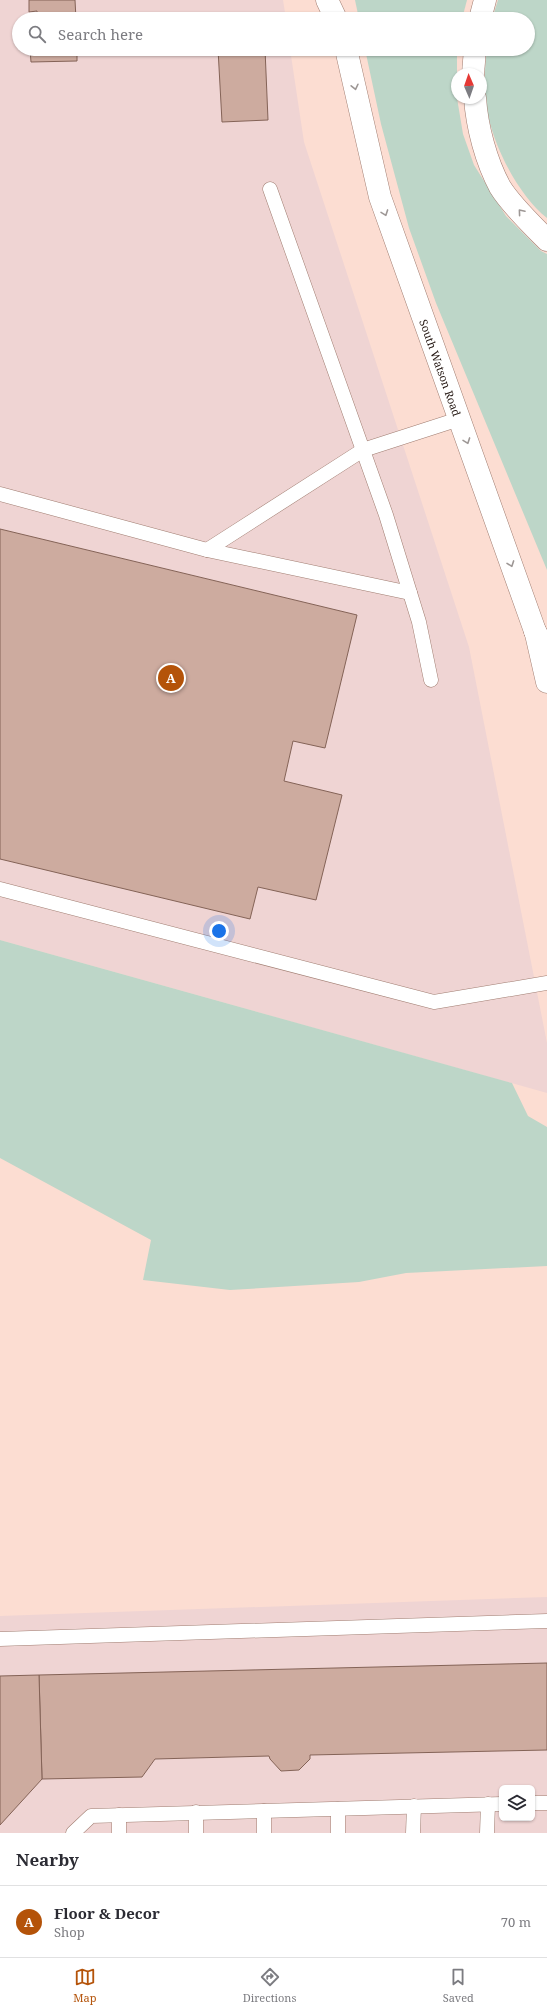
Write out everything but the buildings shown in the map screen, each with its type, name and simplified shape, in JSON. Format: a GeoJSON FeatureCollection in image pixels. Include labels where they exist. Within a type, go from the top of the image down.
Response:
{"type":"FeatureCollection","features":[{"type":"Feature","properties":{"kind":"main road"},"geometry":{"type":"LineString","coordinates":[[327,0],[333,12]]}},
{"type":"Feature","properties":{"kind":"main road"},"geometry":{"type":"LineString","coordinates":[[338,0],[340,12]]}},
{"type":"Feature","properties":{"kind":"main road"},"geometry":{"type":"LineString","coordinates":[[482,12],[485,0]]}},
{"type":"Feature","properties":{"kind":"main road","name":"South Watson Road"},"geometry":{"type":"LineString","coordinates":[[348,56],[380,197],[535,631],[547,682]]}},
{"type":"Feature","properties":{"kind":"main road"},"geometry":{"type":"LineString","coordinates":[[473,68],[474,56]]}},
{"type":"Feature","properties":{"kind":"main road"},"geometry":{"type":"LineString","coordinates":[[476,104],[489,165],[498,182],[532,226],[547,240]]}},
{"type":"Feature","properties":{"kind":"main road"},"geometry":{"type":"LineString","coordinates":[[535,631],[547,653]]}},
{"type":"Feature","properties":{"kind":"lane"},"geometry":{"type":"LineString","coordinates":[[270,189],[386,515],[419,622],[432,680]]}},
{"type":"Feature","properties":{"kind":"lane"},"geometry":{"type":"LineString","coordinates":[[207,550],[363,450],[459,419]]}},
{"type":"Feature","properties":{"kind":"lane"},"geometry":{"type":"LineString","coordinates":[[0,494],[207,550],[410,593]]}},
{"type":"Feature","properties":{"kind":"lane"},"geometry":{"type":"LineString","coordinates":[[0,889],[434,1002],[547,983]]}},
{"type":"Feature","properties":{"kind":"lane"},"geometry":{"type":"LineString","coordinates":[[0,1640],[547,1621]]}},
{"type":"Feature","properties":{"kind":"lane"},"geometry":{"type":"LineString","coordinates":[[535,1803],[547,1803]]}},
{"type":"Feature","properties":{"kind":"lane"},"geometry":{"type":"LineString","coordinates":[[487,1833],[488,1804]]}},
{"type":"Feature","properties":{"kind":"lane"},"geometry":{"type":"LineString","coordinates":[[73,1833],[91,1816],[499,1804]]}},
{"type":"Feature","properties":{"kind":"lane"},"geometry":{"type":"LineString","coordinates":[[413,1833],[414,1806]]}},
{"type":"Feature","properties":{"kind":"lane"},"geometry":{"type":"LineString","coordinates":[[338,1809],[338,1833]]}},
{"type":"Feature","properties":{"kind":"lane"},"geometry":{"type":"LineString","coordinates":[[264,1811],[264,1833]]}},
{"type":"Feature","properties":{"kind":"lane"},"geometry":{"type":"LineString","coordinates":[[196,1812],[196,1833]]}},
{"type":"Feature","properties":{"kind":"lane"},"geometry":{"type":"LineString","coordinates":[[119,1815],[119,1833]]}},
{"type":"Feature","properties":{"kind":"shaded area"},"geometry":{"type":"Polygon","coordinates":[[[0,0],[283,0],[285,12],[12,12],[12,56],[291,56],[304,142],[469,647],[547,1043],[547,1093],[0,940],[0,0]]]}},
{"type":"Feature","properties":{"kind":"shaded area"},"geometry":{"type":"Polygon","coordinates":[[[547,1597],[547,1833],[0,1833],[0,1616],[547,1597]]]}},
{"type":"Feature","properties":{"kind":"green space"},"geometry":{"type":"Polygon","coordinates":[[[355,0],[467,0],[464,12],[358,12],[355,0]]]}},
{"type":"Feature","properties":{"kind":"green space"},"geometry":{"type":"Polygon","coordinates":[[[498,0],[547,0],[547,218],[536,208],[526,195],[507,166],[493,134],[486,104],[486,56],[535,56],[535,12],[494,12],[498,0]]]}},
{"type":"Feature","properties":{"kind":"green space"},"geometry":{"type":"Polygon","coordinates":[[[366,56],[457,56],[457,68],[451,68],[451,104],[458,104],[463,134],[474,165],[506,216],[541,251],[547,254],[547,570],[436,303],[409,228],[381,124],[366,56]]]}},
{"type":"Feature","properties":{"kind":"green space"},"geometry":{"type":"Polygon","coordinates":[[[0,940],[512,1083],[528,1116],[547,1127],[547,1266],[406,1273],[359,1282],[230,1290],[143,1280],[151,1240],[0,1158],[0,940]]]}},
{"type":"Feature","properties":{"kind":"place","name":"Floor & Decor"},"geometry":{"type":"Point","coordinates":[171,678]}}]}
